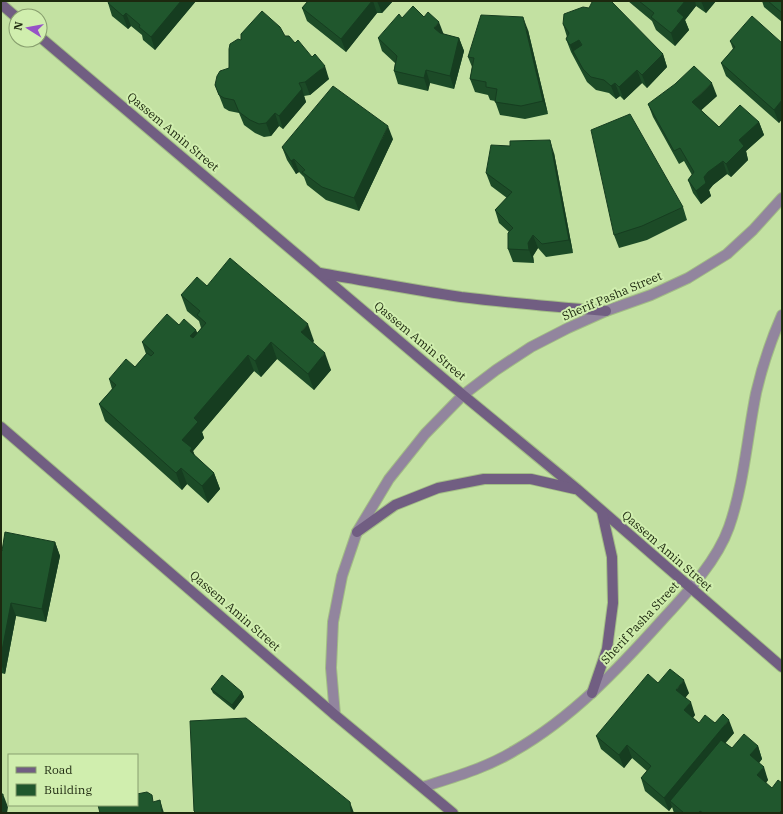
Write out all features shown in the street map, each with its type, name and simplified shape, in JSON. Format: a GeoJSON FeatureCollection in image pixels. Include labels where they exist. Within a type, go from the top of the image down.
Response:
{"type":"FeatureCollection","features":[{"type":"Feature","properties":{"kind":"main road","name":"Qassem Amin Street"},"geometry":{"type":"LineString","coordinates":[[48,44],[576,489],[782,667]]}},
{"type":"Feature","properties":{"kind":"main road"},"geometry":{"type":"LineString","coordinates":[[319,272],[390,286],[462,297],[606,311]]}},
{"type":"Feature","properties":{"kind":"main road","name":"Qassem Amin Street"},"geometry":{"type":"LineString","coordinates":[[1,427],[335,715],[453,813]]}},
{"type":"Feature","properties":{"kind":"main road"},"geometry":{"type":"LineString","coordinates":[[357,532],[396,506],[446,486],[484,479],[531,479],[576,489]]}},
{"type":"Feature","properties":{"kind":"main road"},"geometry":{"type":"LineString","coordinates":[[592,693],[607,649],[613,603],[612,557],[602,512]]}},
{"type":"Feature","properties":{"kind":"street","name":"Sherif Pasha Street"},"geometry":{"type":"LineString","coordinates":[[335,715],[331,668],[333,622],[342,576],[357,532],[389,479],[425,434],[463,395],[496,370],[531,348],[568,328],[606,311],[651,295],[682,281],[727,254],[753,230],[782,198]]}},
{"type":"Feature","properties":{"kind":"street","name":"Sherif Pasha Street"},"geometry":{"type":"LineString","coordinates":[[423,787],[469,772],[514,752],[554,725],[592,693],[648,636],[692,588],[714,555],[729,528],[738,495],[756,393],[773,335],[782,315]]}},
{"type":"Feature","properties":{"kind":"building"},"geometry":{"type":"Polygon","coordinates":[[[109,1],[181,1],[151,37],[126,13],[123,16],[108,3],[109,1]]]}},
{"type":"Feature","properties":{"kind":"building"},"geometry":{"type":"Polygon","coordinates":[[[308,1],[372,1],[341,39],[302,8],[308,1]]]}},
{"type":"Feature","properties":{"kind":"building"},"geometry":{"type":"Polygon","coordinates":[[[592,1],[611,1],[663,54],[642,75],[637,70],[619,87],[615,83],[611,86],[604,80],[591,77],[583,69],[573,51],[582,45],[579,40],[570,45],[566,39],[569,33],[563,24],[564,14],[583,7],[589,8],[592,1]]]}},
{"type":"Feature","properties":{"kind":"building"},"geometry":{"type":"Polygon","coordinates":[[[639,1],[685,1],[677,11],[684,17],[671,33],[651,17],[654,13],[639,1]]]}},
{"type":"Feature","properties":{"kind":"building"},"geometry":{"type":"Polygon","coordinates":[[[768,1],[782,1],[782,13],[768,1]]]}},
{"type":"Feature","properties":{"kind":"building"},"geometry":{"type":"Polygon","coordinates":[[[413,6],[424,17],[428,12],[439,22],[434,28],[440,33],[459,38],[450,76],[426,70],[424,78],[394,71],[397,56],[378,38],[399,14],[402,18],[413,6]]]}},
{"type":"Feature","properties":{"kind":"building"},"geometry":{"type":"Polygon","coordinates":[[[262,11],[280,27],[285,36],[289,36],[295,43],[298,40],[312,57],[315,54],[325,66],[305,82],[299,83],[302,89],[279,116],[275,113],[266,123],[259,124],[250,120],[239,112],[234,100],[224,98],[219,95],[215,85],[220,71],[229,68],[230,44],[238,39],[241,40],[241,34],[262,11]]]}},
{"type":"Feature","properties":{"kind":"building"},"geometry":{"type":"Polygon","coordinates":[[[481,15],[523,17],[543,101],[521,106],[495,102],[497,89],[486,87],[486,82],[470,79],[474,58],[468,57],[481,15]]]}},
{"type":"Feature","properties":{"kind":"building"},"geometry":{"type":"Polygon","coordinates":[[[752,16],[782,43],[782,100],[774,110],[721,63],[735,47],[730,41],[752,16]]]}},
{"type":"Feature","properties":{"kind":"building"},"geometry":{"type":"Polygon","coordinates":[[[694,66],[712,83],[692,102],[719,127],[740,105],[759,122],[739,140],[744,146],[726,164],[723,161],[708,172],[704,177],[706,183],[696,191],[688,180],[694,172],[680,148],[674,151],[648,104],[675,84],[694,66]]]}},
{"type":"Feature","properties":{"kind":"building"},"geometry":{"type":"Polygon","coordinates":[[[333,86],[388,126],[354,198],[322,187],[302,172],[305,170],[294,159],[291,161],[282,147],[333,86]]]}},
{"type":"Feature","properties":{"kind":"building"},"geometry":{"type":"Polygon","coordinates":[[[630,114],[683,207],[642,226],[614,235],[591,130],[630,114]]]}},
{"type":"Feature","properties":{"kind":"building"},"geometry":{"type":"Polygon","coordinates":[[[550,140],[569,240],[542,244],[533,235],[528,243],[529,250],[508,249],[508,233],[513,228],[495,210],[512,192],[486,173],[491,145],[510,146],[510,141],[550,140]]]}},
{"type":"Feature","properties":{"kind":"building"},"geometry":{"type":"Polygon","coordinates":[[[230,258],[308,324],[301,332],[325,353],[308,374],[271,342],[255,361],[248,355],[194,418],[198,422],[182,440],[192,448],[190,451],[214,473],[202,486],[181,468],[176,473],[99,404],[116,385],[109,379],[126,359],[135,367],[147,353],[151,356],[154,353],[142,342],[167,314],[179,325],[184,319],[196,330],[190,336],[193,338],[206,323],[197,315],[200,311],[181,295],[197,277],[207,286],[230,258]]]}},
{"type":"Feature","properties":{"kind":"building"},"geometry":{"type":"Polygon","coordinates":[[[5,532],[55,542],[42,609],[11,603],[1,656],[1,550],[2,551],[5,532]]]}},
{"type":"Feature","properties":{"kind":"building"},"geometry":{"type":"Polygon","coordinates":[[[670,669],[684,680],[676,690],[691,702],[684,710],[699,723],[705,715],[715,723],[723,714],[729,720],[664,798],[641,778],[651,766],[627,745],[619,755],[596,736],[648,674],[658,683],[670,669]]]}},
{"type":"Feature","properties":{"kind":"building"},"geometry":{"type":"Polygon","coordinates":[[[222,675],[242,692],[232,705],[211,689],[222,675]]]}},
{"type":"Feature","properties":{"kind":"building"},"geometry":{"type":"Polygon","coordinates":[[[246,718],[350,802],[351,813],[196,813],[194,811],[190,721],[246,718]]]}},
{"type":"Feature","properties":{"kind":"building"},"geometry":{"type":"Polygon","coordinates":[[[744,734],[758,746],[750,755],[764,767],[757,775],[772,788],[778,780],[782,783],[782,810],[779,813],[703,813],[700,811],[698,813],[684,813],[670,801],[721,740],[732,748],[744,734]]]}},
{"type":"Feature","properties":{"kind":"building"},"geometry":{"type":"Polygon","coordinates":[[[147,792],[152,795],[153,802],[160,800],[162,813],[100,813],[98,806],[138,806],[138,794],[147,792]]]}}]}
